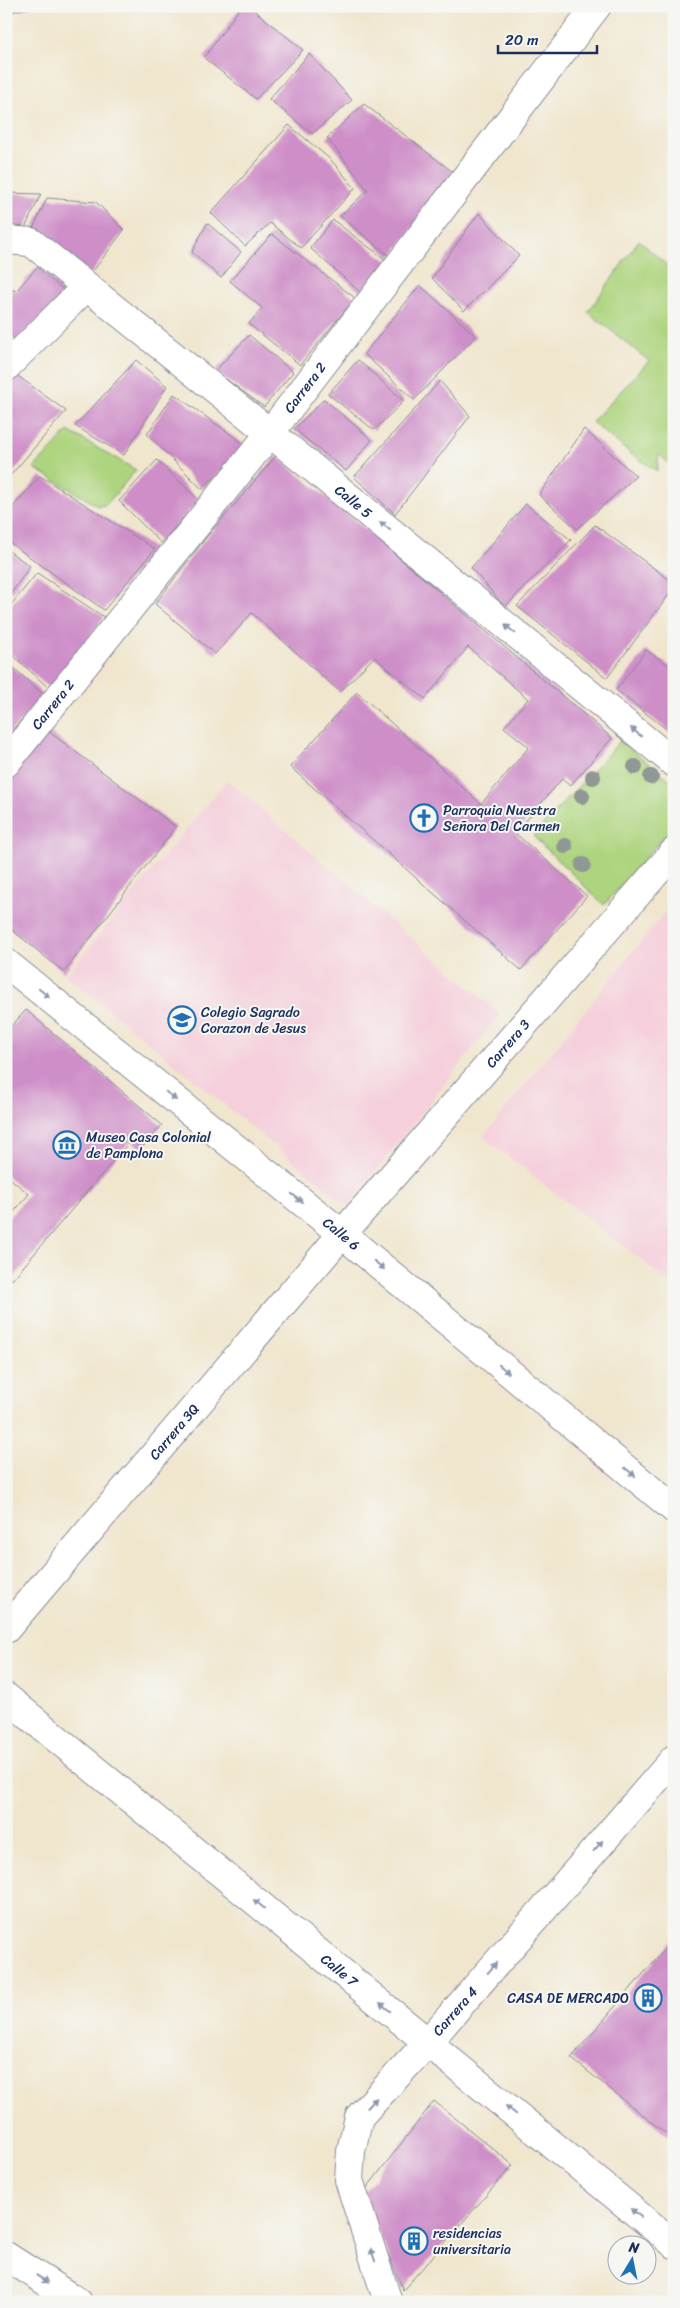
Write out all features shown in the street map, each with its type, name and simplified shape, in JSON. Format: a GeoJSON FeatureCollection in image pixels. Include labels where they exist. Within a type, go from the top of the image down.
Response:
{"type":"FeatureCollection","features":[{"type":"Feature","properties":{"kind":"street","name":"Carrera 2"},"geometry":{"type":"LineString","coordinates":[[6,763],[270,433],[597,6]]}},
{"type":"Feature","properties":{"kind":"street","name":"Calle 5"},"geometry":{"type":"LineString","coordinates":[[18,241],[87,286],[674,763]]}},
{"type":"Feature","properties":{"kind":"street"},"geometry":{"type":"LineString","coordinates":[[6,367],[87,286]]}},
{"type":"Feature","properties":{"kind":"street","name":"Carrera 3"},"geometry":{"type":"LineString","coordinates":[[342,1234],[674,852]]}},
{"type":"Feature","properties":{"kind":"street","name":"Calle 6"},"geometry":{"type":"LineString","coordinates":[[6,963],[342,1234],[674,1509]]}},
{"type":"Feature","properties":{"kind":"street","name":"Carrera 3Q"},"geometry":{"type":"LineString","coordinates":[[6,1629],[342,1234]]}},
{"type":"Feature","properties":{"kind":"street","name":"Calle 7"},"geometry":{"type":"LineString","coordinates":[[6,1697],[674,2244]]}},
{"type":"Feature","properties":{"kind":"street","name":"Carrera 4"},"geometry":{"type":"LineString","coordinates":[[388,2302],[349,2180],[351,2151],[359,2117],[428,2042],[674,1759]]}},
{"type":"Feature","properties":{"kind":"street"},"geometry":{"type":"LineString","coordinates":[[6,2256],[78,2302]]}},
{"type":"Feature","properties":{"kind":"shaded area"},"geometry":{"type":"Polygon","coordinates":[[[227,780],[500,1014],[348,1206],[66,975],[227,780]]]}},
{"type":"Feature","properties":{"kind":"shaded area"},"geometry":{"type":"Polygon","coordinates":[[[674,901],[674,1287],[483,1137],[674,901]]]}},
{"type":"Feature","properties":{"kind":"green space"},"geometry":{"type":"Polygon","coordinates":[[[639,240],[674,272],[674,469],[659,454],[657,471],[630,453],[592,422],[649,361],[588,312],[639,240]]]}},
{"type":"Feature","properties":{"kind":"green space"},"geometry":{"type":"Polygon","coordinates":[[[68,431],[136,470],[106,505],[98,506],[34,468],[68,431]]]}},
{"type":"Feature","properties":{"kind":"green space"},"geometry":{"type":"Polygon","coordinates":[[[620,741],[674,783],[674,825],[604,905],[533,836],[620,741]]]}},
{"type":"Feature","properties":{"kind":"building"},"geometry":{"type":"Polygon","coordinates":[[[6,6],[31,6],[31,7],[6,13],[6,6]]]}},
{"type":"Feature","properties":{"kind":"building"},"geometry":{"type":"Polygon","coordinates":[[[241,6],[249,6],[303,50],[256,99],[204,58],[241,6]]]}},
{"type":"Feature","properties":{"kind":"building"},"geometry":{"type":"Polygon","coordinates":[[[309,54],[352,100],[312,134],[269,99],[309,54]]]}},
{"type":"Feature","properties":{"kind":"building"},"geometry":{"type":"Polygon","coordinates":[[[364,104],[453,172],[391,257],[340,216],[368,190],[327,138],[364,104]]]}},
{"type":"Feature","properties":{"kind":"building"},"geometry":{"type":"Polygon","coordinates":[[[289,125],[331,160],[355,188],[301,248],[270,223],[245,246],[211,213],[289,125]]]}},
{"type":"Feature","properties":{"kind":"building"},"geometry":{"type":"Polygon","coordinates":[[[6,193],[41,194],[25,228],[6,228],[6,193]]]}},
{"type":"Feature","properties":{"kind":"building"},"geometry":{"type":"Polygon","coordinates":[[[47,198],[96,202],[124,230],[90,275],[32,231],[47,198]]]}},
{"type":"Feature","properties":{"kind":"building"},"geometry":{"type":"Polygon","coordinates":[[[479,213],[519,256],[464,311],[432,278],[479,213]]]}},
{"type":"Feature","properties":{"kind":"building"},"geometry":{"type":"Polygon","coordinates":[[[333,220],[390,263],[360,292],[310,248],[333,220]]]}},
{"type":"Feature","properties":{"kind":"building"},"geometry":{"type":"Polygon","coordinates":[[[207,223],[241,252],[221,278],[192,252],[207,223]]]}},
{"type":"Feature","properties":{"kind":"building"},"geometry":{"type":"Polygon","coordinates":[[[272,234],[355,298],[300,365],[249,324],[262,308],[230,281],[272,234]]]}},
{"type":"Feature","properties":{"kind":"building"},"geometry":{"type":"Polygon","coordinates":[[[37,267],[68,294],[16,340],[6,332],[6,287],[16,291],[37,267]]]}},
{"type":"Feature","properties":{"kind":"building"},"geometry":{"type":"Polygon","coordinates":[[[420,285],[476,336],[414,400],[364,354],[420,285]]]}},
{"type":"Feature","properties":{"kind":"building"},"geometry":{"type":"Polygon","coordinates":[[[249,335],[293,372],[264,407],[215,371],[249,335]]]}},
{"type":"Feature","properties":{"kind":"building"},"geometry":{"type":"Polygon","coordinates":[[[136,360],[167,386],[124,455],[75,426],[136,360]]]}},
{"type":"Feature","properties":{"kind":"building"},"geometry":{"type":"Polygon","coordinates":[[[358,360],[404,401],[374,430],[328,394],[358,360]]]}},
{"type":"Feature","properties":{"kind":"building"},"geometry":{"type":"Polygon","coordinates":[[[15,374],[66,411],[10,476],[6,473],[6,384],[15,374]]]}},
{"type":"Feature","properties":{"kind":"building"},"geometry":{"type":"Polygon","coordinates":[[[440,381],[470,416],[395,514],[354,477],[440,381]]]}},
{"type":"Feature","properties":{"kind":"building"},"geometry":{"type":"Polygon","coordinates":[[[174,394],[247,446],[202,489],[147,434],[174,394]]]}},
{"type":"Feature","properties":{"kind":"building"},"geometry":{"type":"Polygon","coordinates":[[[324,399],[372,440],[346,471],[294,429],[324,399]]]}},
{"type":"Feature","properties":{"kind":"building"},"geometry":{"type":"Polygon","coordinates":[[[584,429],[636,476],[577,529],[539,495],[584,429]]]}},
{"type":"Feature","properties":{"kind":"building"},"geometry":{"type":"Polygon","coordinates":[[[276,456],[612,738],[570,786],[562,779],[515,833],[587,896],[521,970],[290,767],[357,692],[481,804],[529,747],[504,727],[528,699],[468,647],[425,699],[374,657],[340,692],[252,613],[215,654],[155,604],[205,539],[276,456]]]}},
{"type":"Feature","properties":{"kind":"building"},"geometry":{"type":"Polygon","coordinates":[[[157,460],[199,500],[161,543],[119,501],[157,460]]]}},
{"type":"Feature","properties":{"kind":"building"},"geometry":{"type":"Polygon","coordinates":[[[40,476],[155,549],[104,610],[6,540],[6,515],[40,476]]]}},
{"type":"Feature","properties":{"kind":"building"},"geometry":{"type":"Polygon","coordinates":[[[526,504],[571,540],[505,607],[471,568],[526,504]]]}},
{"type":"Feature","properties":{"kind":"building"},"geometry":{"type":"Polygon","coordinates":[[[595,525],[674,583],[674,588],[607,678],[517,606],[595,525]]]}},
{"type":"Feature","properties":{"kind":"building"},"geometry":{"type":"Polygon","coordinates":[[[6,549],[30,566],[6,601],[6,549]]]}},
{"type":"Feature","properties":{"kind":"building"},"geometry":{"type":"Polygon","coordinates":[[[37,573],[104,617],[52,691],[6,649],[6,611],[37,573]]]}},
{"type":"Feature","properties":{"kind":"building"},"geometry":{"type":"Polygon","coordinates":[[[646,650],[670,666],[674,661],[674,735],[616,690],[646,650]]]}},
{"type":"Feature","properties":{"kind":"building"},"geometry":{"type":"Polygon","coordinates":[[[6,661],[44,695],[6,737],[6,661]]]}},
{"type":"Feature","properties":{"kind":"building"},"geometry":{"type":"Polygon","coordinates":[[[48,731],[176,827],[64,972],[6,925],[6,783],[48,731]]]}},
{"type":"Feature","properties":{"kind":"building","name":"Museo Casa Colonial de Pamplona"},"geometry":{"type":"Polygon","coordinates":[[[26,1010],[162,1125],[141,1149],[131,1140],[12,1280],[6,1275],[6,1221],[29,1194],[6,1175],[6,1032],[26,1010]]]}},
{"type":"Feature","properties":{"kind":"building","name":"CASA DE MERCADO"},"geometry":{"type":"Polygon","coordinates":[[[674,1938],[674,2140],[571,2058],[674,1938]]]}},
{"type":"Feature","properties":{"kind":"building","name":"residencias universitaria"},"geometry":{"type":"Polygon","coordinates":[[[434,2101],[513,2165],[403,2290],[363,2193],[434,2101]]]}},
{"type":"Feature","properties":{"kind":"place","name":"Parroquia Nuestra Señora Del Carmen"},"geometry":{"type":"Point","coordinates":[424,818]}},
{"type":"Feature","properties":{"kind":"place","name":"Colegio Sagrado Corazon de Jesus"},"geometry":{"type":"Point","coordinates":[182,1020]}},
{"type":"Feature","properties":{"kind":"place","name":"Museo Casa Colonial de Pamplona"},"geometry":{"type":"Point","coordinates":[67,1145]}},
{"type":"Feature","properties":{"kind":"place","name":"CASA DE MERCADO"},"geometry":{"type":"Point","coordinates":[648,1998]}},
{"type":"Feature","properties":{"kind":"place","name":"residencias universitaria"},"geometry":{"type":"Point","coordinates":[414,2241]}}]}
